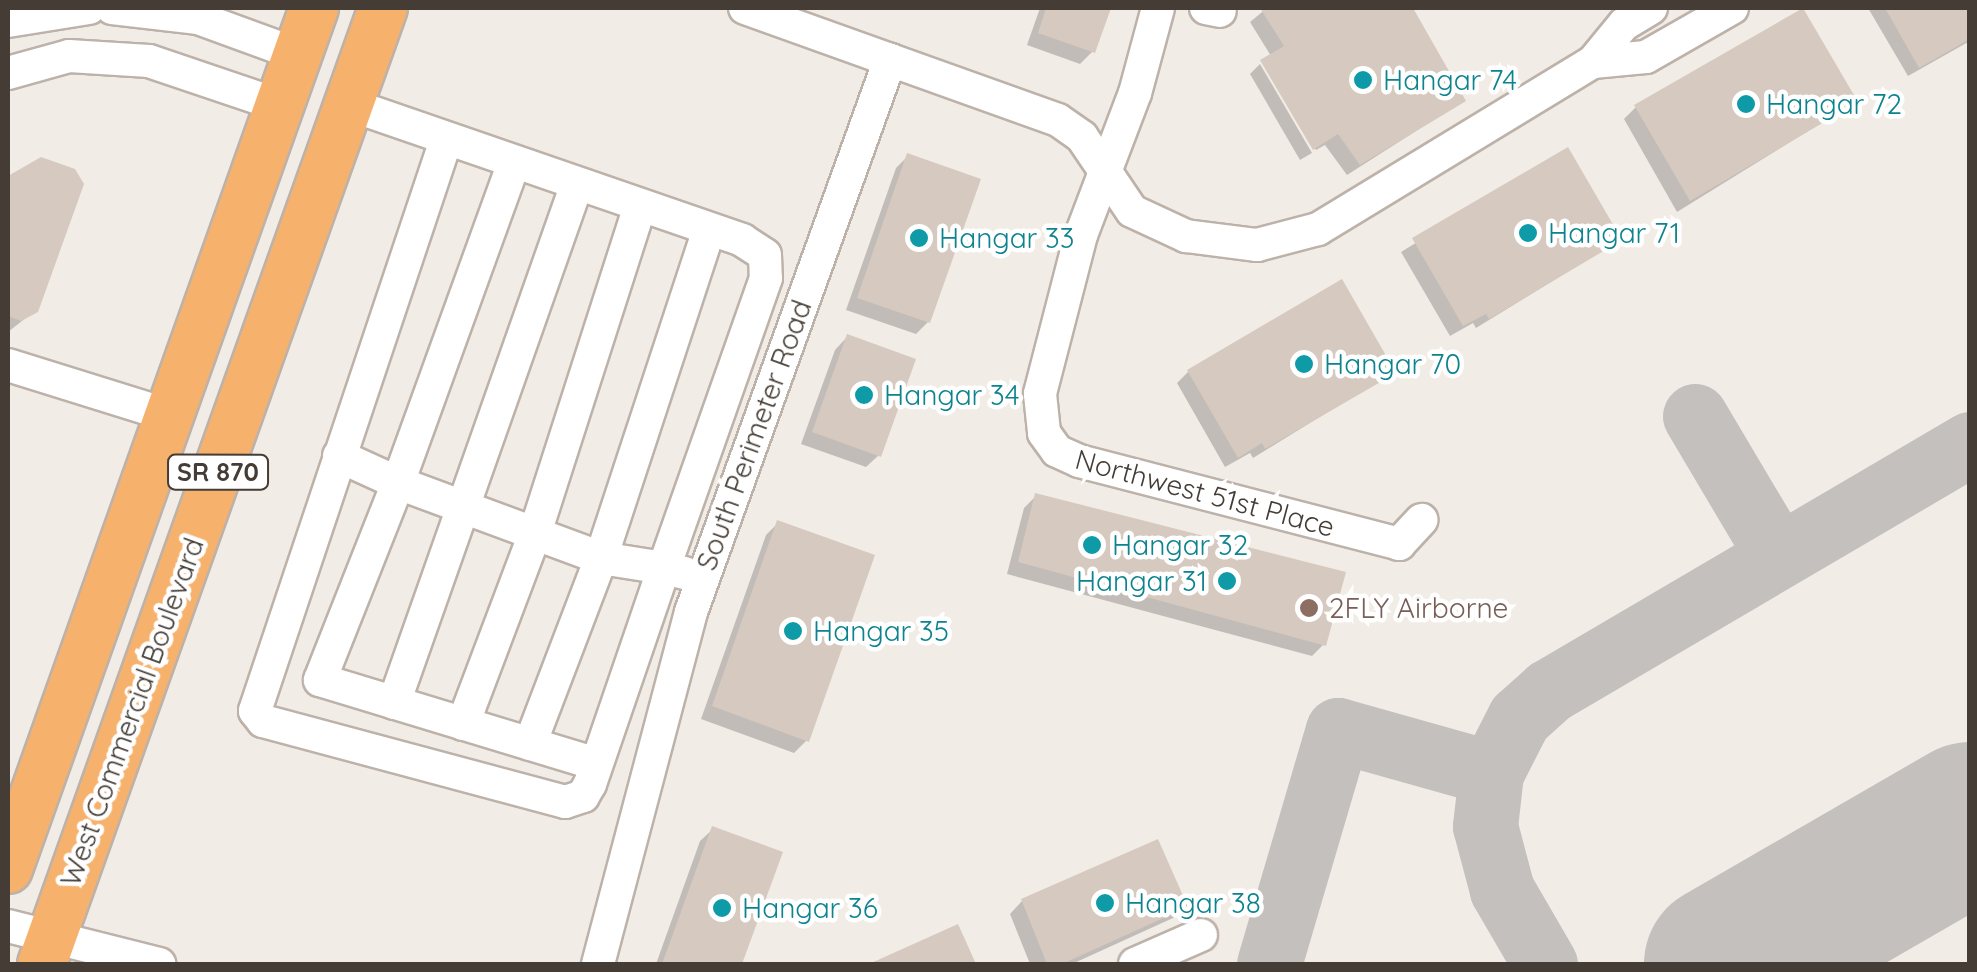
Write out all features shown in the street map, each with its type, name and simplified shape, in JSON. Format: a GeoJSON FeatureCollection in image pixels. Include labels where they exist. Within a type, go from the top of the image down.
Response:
{"type":"FeatureCollection","features":[{"type":"Feature","properties":{"kind":"highway","name":"SR 870"},"geometry":{"type":"LineString","coordinates":[[8,869],[314,8]]}},
{"type":"Feature","properties":{"kind":"highway"},"geometry":{"type":"LineString","coordinates":[[348,8],[338,54],[348,104]]}},
{"type":"Feature","properties":{"kind":"highway","name":"West Commercial Boulevard"},"geometry":{"type":"LineString","coordinates":[[34,943],[228,446],[384,8]]}},
{"type":"Feature","properties":{"kind":"highway"},"geometry":{"type":"LineString","coordinates":[[228,446],[244,309],[302,138],[297,54]]}},
{"type":"Feature","properties":{"kind":"street"},"geometry":{"type":"LineString","coordinates":[[8,21],[69,8],[69,56]]}},
{"type":"Feature","properties":{"kind":"street"},"geometry":{"type":"LineString","coordinates":[[112,8],[198,18],[297,54]]}},
{"type":"Feature","properties":{"kind":"street"},"geometry":{"type":"LineString","coordinates":[[745,8],[808,18],[890,60],[1065,123],[1089,147],[1104,176],[1132,210],[1171,231],[1242,244],[1288,241],[1334,220],[1593,62],[1624,24],[1651,8]]}},
{"type":"Feature","properties":{"kind":"street","name":"Northwest 51st Place"},"geometry":{"type":"LineString","coordinates":[[1158,8],[1081,235],[1040,394],[1049,442],[1091,465],[1410,532]]}},
{"type":"Feature","properties":{"kind":"street"},"geometry":{"type":"LineString","coordinates":[[1593,62],[1646,57],[1732,8]]}},
{"type":"Feature","properties":{"kind":"street"},"geometry":{"type":"LineString","coordinates":[[8,73],[69,56],[169,64],[279,106]]}},
{"type":"Feature","properties":{"kind":"street","name":"South Perimeter Road"},"geometry":{"type":"LineString","coordinates":[[598,964],[660,712],[703,578],[890,60]]}},
{"type":"Feature","properties":{"kind":"street"},"geometry":{"type":"LineString","coordinates":[[348,104],[756,247],[768,266],[596,764],[583,796],[565,802],[258,716],[254,705],[446,140]]}},
{"type":"Feature","properties":{"kind":"street"},"geometry":{"type":"LineString","coordinates":[[514,163],[398,483],[320,680],[596,764]]}},
{"type":"Feature","properties":{"kind":"street"},"geometry":{"type":"LineString","coordinates":[[394,703],[468,508],[578,184]]}},
{"type":"Feature","properties":{"kind":"street"},"geometry":{"type":"LineString","coordinates":[[462,724],[535,533],[640,206]]}},
{"type":"Feature","properties":{"kind":"street"},"geometry":{"type":"LineString","coordinates":[[530,744],[601,558],[709,229]]}},
{"type":"Feature","properties":{"kind":"street"},"geometry":{"type":"LineString","coordinates":[[8,365],[169,415]]}},
{"type":"Feature","properties":{"kind":"street"},"geometry":{"type":"LineString","coordinates":[[339,456],[398,483],[601,558],[703,578]]}},
{"type":"Feature","properties":{"kind":"street"},"geometry":{"type":"LineString","coordinates":[[1136,964],[1201,935]]}},
{"type":"Feature","properties":{"kind":"street"},"geometry":{"type":"LineString","coordinates":[[34,943],[159,964]]}},
{"type":"Feature","properties":{"kind":"building"},"geometry":{"type":"Polygon","coordinates":[[[1046,8],[1111,8],[1095,53],[1038,33],[1046,8]]]}},
{"type":"Feature","properties":{"kind":"building","name":"Hangar 74"},"geometry":{"type":"Polygon","coordinates":[[[1260,8],[1413,8],[1466,101],[1360,165],[1338,134],[1313,150],[1260,60],[1284,46],[1260,8]]]}},
{"type":"Feature","properties":{"kind":"building","name":"Hangar 72"},"geometry":{"type":"Polygon","coordinates":[[[1803,8],[1858,102],[1690,201],[1634,105],[1803,8]]]}},
{"type":"Feature","properties":{"kind":"building"},"geometry":{"type":"Polygon","coordinates":[[[1885,8],[1970,8],[1970,39],[1919,68],[1885,8]]]}},
{"type":"Feature","properties":{"kind":"building","name":"Hangar 71"},"geometry":{"type":"Polygon","coordinates":[[[1568,147],[1622,240],[1489,319],[1486,314],[1463,326],[1412,238],[1568,147]]]}},
{"type":"Feature","properties":{"kind":"building","name":"Hangar 33"},"geometry":{"type":"Polygon","coordinates":[[[907,153],[981,179],[930,323],[857,298],[907,153]]]}},
{"type":"Feature","properties":{"kind":"building"},"geometry":{"type":"Polygon","coordinates":[[[41,157],[75,169],[84,184],[38,312],[21,321],[8,316],[8,176],[41,157]]]}},
{"type":"Feature","properties":{"kind":"building","name":"Hangar 70"},"geometry":{"type":"Polygon","coordinates":[[[1342,279],[1396,373],[1265,449],[1262,443],[1238,458],[1187,370],[1342,279]]]}},
{"type":"Feature","properties":{"kind":"building","name":"Hangar 34"},"geometry":{"type":"Polygon","coordinates":[[[847,334],[916,359],[881,457],[812,432],[847,334]]]}},
{"type":"Feature","properties":{"kind":"building"},"geometry":{"type":"Polygon","coordinates":[[[1035,493],[1346,572],[1326,646],[1018,562],[1035,493]]]}},
{"type":"Feature","properties":{"kind":"building","name":"Hangar 35"},"geometry":{"type":"Polygon","coordinates":[[[777,520],[875,555],[809,742],[712,706],[777,520]]]}},
{"type":"Feature","properties":{"kind":"building","name":"Hangar 36"},"geometry":{"type":"Polygon","coordinates":[[[712,826],[783,852],[742,964],[662,964],[712,826]]]}},
{"type":"Feature","properties":{"kind":"building","name":"Hangar 38"},"geometry":{"type":"Polygon","coordinates":[[[1158,839],[1188,907],[1062,964],[1047,964],[1021,899],[1158,839]]]}},
{"type":"Feature","properties":{"kind":"building"},"geometry":{"type":"Polygon","coordinates":[[[958,924],[976,964],[869,964],[958,924]]]}},
{"type":"Feature","properties":{"kind":"taxiway"},"geometry":{"type":"LineString","coordinates":[[1695,416],[1778,556]]}},
{"type":"Feature","properties":{"kind":"taxiway"},"geometry":{"type":"LineString","coordinates":[[1545,964],[1502,890],[1485,826],[1491,773],[1519,718],[1549,691],[1970,444]]}},
{"type":"Feature","properties":{"kind":"taxiway"},"geometry":{"type":"LineString","coordinates":[[1269,964],[1338,730],[1491,773]]}},
{"type":"Feature","properties":{"kind":"runway"},"geometry":{"type":"LineString","coordinates":[[1724,964],[1970,822]]}},
{"type":"Feature","properties":{"kind":"place","name":"Hangar 74"},"geometry":{"type":"Point","coordinates":[1363,80]}},
{"type":"Feature","properties":{"kind":"place","name":"Hangar 72"},"geometry":{"type":"Point","coordinates":[1746,104]}},
{"type":"Feature","properties":{"kind":"place","name":"Hangar 71"},"geometry":{"type":"Point","coordinates":[1528,233]}},
{"type":"Feature","properties":{"kind":"place","name":"Hangar 33"},"geometry":{"type":"Point","coordinates":[919,238]}},
{"type":"Feature","properties":{"kind":"place","name":"Hangar 70"},"geometry":{"type":"Point","coordinates":[1304,364]}},
{"type":"Feature","properties":{"kind":"place","name":"Hangar 34"},"geometry":{"type":"Point","coordinates":[864,395]}},
{"type":"Feature","properties":{"kind":"place","name":"Hangar 32"},"geometry":{"type":"Point","coordinates":[1092,545]}},
{"type":"Feature","properties":{"kind":"place","name":"Hangar 31"},"geometry":{"type":"Point","coordinates":[1227,581]}},
{"type":"Feature","properties":{"kind":"place","name":"2FLY Airborne"},"geometry":{"type":"Point","coordinates":[1309,608]}},
{"type":"Feature","properties":{"kind":"place","name":"Hangar 35"},"geometry":{"type":"Point","coordinates":[793,631]}},
{"type":"Feature","properties":{"kind":"place","name":"Hangar 38"},"geometry":{"type":"Point","coordinates":[1105,903]}},
{"type":"Feature","properties":{"kind":"place","name":"Hangar 36"},"geometry":{"type":"Point","coordinates":[722,908]}}]}
